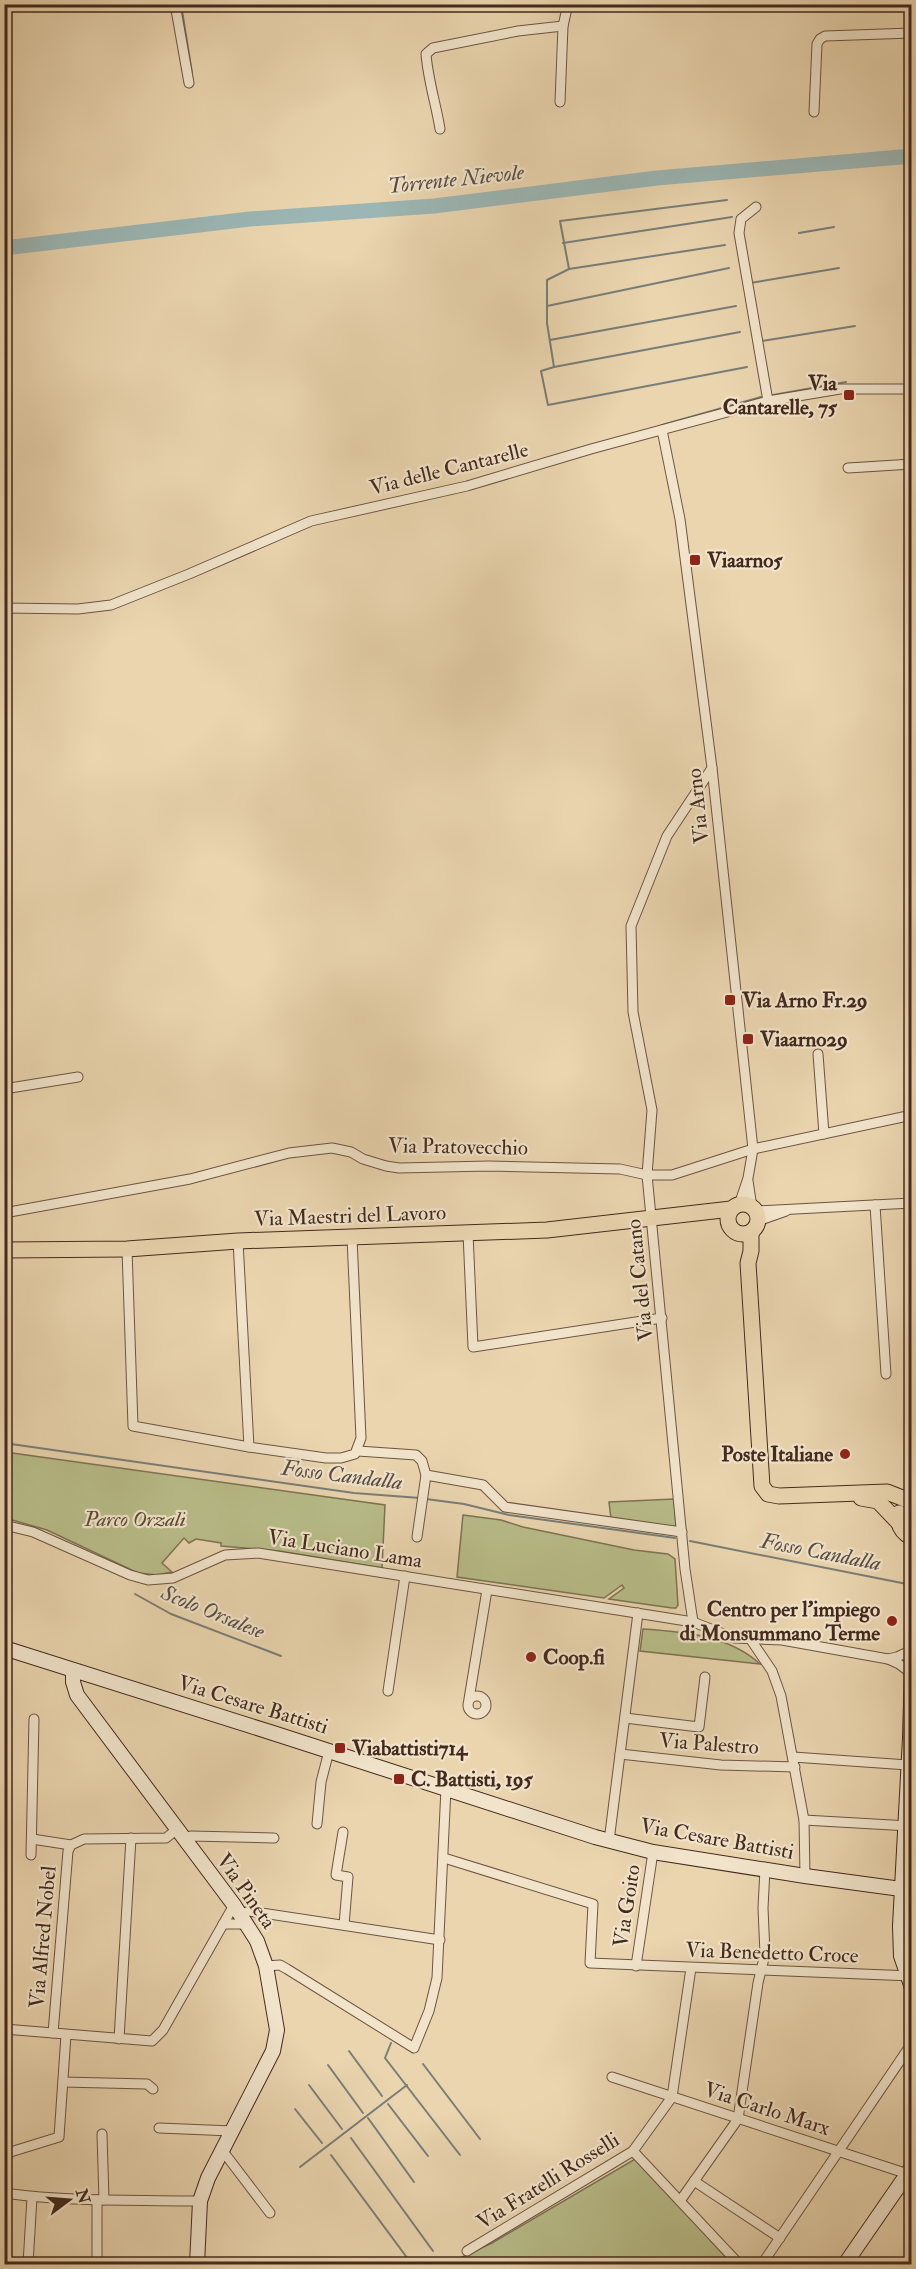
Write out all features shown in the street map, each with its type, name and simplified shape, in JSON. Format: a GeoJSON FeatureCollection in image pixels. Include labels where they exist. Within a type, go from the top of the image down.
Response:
{"type":"FeatureCollection","features":[{"type":"Feature","properties":{"kind":"main road","name":"Via Maestri del Lavoro"},"geometry":{"type":"LineString","coordinates":[[4,1250],[127,1249],[238,1241],[547,1230],[651,1217],[697,1215],[744,1218]]}},
{"type":"Feature","properties":{"kind":"main road"},"geometry":{"type":"LineString","coordinates":[[744,1218],[762,1486],[768,1494],[779,1496],[887,1492],[911,1501]]}},
{"type":"Feature","properties":{"kind":"main road"},"geometry":{"type":"LineString","coordinates":[[840,1495],[878,1501],[907,1535]]}},
{"type":"Feature","properties":{"kind":"main road"},"geometry":{"type":"LineString","coordinates":[[907,1535],[901,1509],[911,1501]]}},
{"type":"Feature","properties":{"kind":"street"},"geometry":{"type":"LineString","coordinates":[[175,4],[189,83]]}},
{"type":"Feature","properties":{"kind":"street"},"geometry":{"type":"LineString","coordinates":[[560,102],[563,26],[568,4]]}},
{"type":"Feature","properties":{"kind":"street"},"geometry":{"type":"LineString","coordinates":[[440,129],[426,54],[433,48],[518,31],[563,26]]}},
{"type":"Feature","properties":{"kind":"street"},"geometry":{"type":"LineString","coordinates":[[814,112],[820,39],[825,36],[912,33]]}},
{"type":"Feature","properties":{"kind":"street"},"geometry":{"type":"LineString","coordinates":[[756,207],[741,219],[739,233],[768,401]]}},
{"type":"Feature","properties":{"kind":"street","name":"Via delle Cantarelle"},"geometry":{"type":"LineString","coordinates":[[4,608],[78,609],[111,605],[311,521],[456,489],[768,401],[840,390],[912,389]]}},
{"type":"Feature","properties":{"kind":"street","name":"Via Arno"},"geometry":{"type":"LineString","coordinates":[[662,430],[680,519],[712,768],[753,1149],[744,1218]]}},
{"type":"Feature","properties":{"kind":"street"},"geometry":{"type":"LineString","coordinates":[[848,468],[912,464]]}},
{"type":"Feature","properties":{"kind":"street","name":"Via del Catano"},"geometry":{"type":"LineString","coordinates":[[693,1622],[647,1175],[652,1110],[633,1012],[631,926],[667,836],[712,768]]}},
{"type":"Feature","properties":{"kind":"street"},"geometry":{"type":"LineString","coordinates":[[818,1054],[824,1134]]}},
{"type":"Feature","properties":{"kind":"street"},"geometry":{"type":"LineString","coordinates":[[4,1089],[78,1077]]}},
{"type":"Feature","properties":{"kind":"street","name":"Via Pratovecchio"},"geometry":{"type":"LineString","coordinates":[[4,1213],[190,1179],[289,1153],[332,1148],[351,1152],[363,1159],[386,1166],[399,1168],[489,1166],[620,1169],[647,1175],[672,1175],[753,1149],[912,1115]]}},
{"type":"Feature","properties":{"kind":"street"},"geometry":{"type":"LineString","coordinates":[[744,1218],[797,1208],[912,1203]]}},
{"type":"Feature","properties":{"kind":"street"},"geometry":{"type":"LineString","coordinates":[[875,1205],[886,1374]]}},
{"type":"Feature","properties":{"kind":"street"},"geometry":{"type":"LineString","coordinates":[[468,1233],[473,1347],[662,1318]]}},
{"type":"Feature","properties":{"kind":"street"},"geometry":{"type":"LineString","coordinates":[[352,1238],[361,1438],[358,1451]]}},
{"type":"Feature","properties":{"kind":"street"},"geometry":{"type":"LineString","coordinates":[[238,1241],[249,1447]]}},
{"type":"Feature","properties":{"kind":"street"},"geometry":{"type":"LineString","coordinates":[[127,1249],[133,1426],[249,1447],[333,1459],[349,1457],[358,1451],[416,1455],[422,1461],[425,1478],[417,1537]]}},
{"type":"Feature","properties":{"kind":"street"},"geometry":{"type":"LineString","coordinates":[[425,1478],[483,1485],[505,1508],[682,1532]]}},
{"type":"Feature","properties":{"kind":"street","name":"Via Luciano Lama"},"geometry":{"type":"LineString","coordinates":[[4,1525],[33,1532],[130,1575],[148,1580],[172,1578],[219,1557],[242,1552],[258,1553],[693,1622]]}},
{"type":"Feature","properties":{"kind":"street"},"geometry":{"type":"LineString","coordinates":[[388,1690],[405,1576]]}},
{"type":"Feature","properties":{"kind":"street"},"geometry":{"type":"LineString","coordinates":[[470,1699],[487,1590]]}},
{"type":"Feature","properties":{"kind":"street"},"geometry":{"type":"LineString","coordinates":[[609,1841],[638,1613]]}},
{"type":"Feature","properties":{"kind":"street"},"geometry":{"type":"LineString","coordinates":[[693,1622],[734,1638],[782,1640],[888,1659],[911,1673]]}},
{"type":"Feature","properties":{"kind":"street"},"geometry":{"type":"LineString","coordinates":[[751,1640],[772,1671],[781,1696],[804,1820],[805,1876]]}},
{"type":"Feature","properties":{"kind":"street","name":"Via Cesare Battisti"},"geometry":{"type":"LineString","coordinates":[[4,1648],[609,1841],[653,1852],[906,1889]]}},
{"type":"Feature","properties":{"kind":"street"},"geometry":{"type":"LineString","coordinates":[[888,1659],[912,1650]]}},
{"type":"Feature","properties":{"kind":"street"},"geometry":{"type":"LineString","coordinates":[[910,1980],[902,1956],[900,1926],[906,1889],[912,1665]]}},
{"type":"Feature","properties":{"kind":"street","name":"Via Pineta"},"geometry":{"type":"LineString","coordinates":[[73,1671],[73,1682],[77,1695],[240,1915],[257,1941],[266,1966],[277,2030],[273,2051],[208,2178],[200,2201],[197,2265]]}},
{"type":"Feature","properties":{"kind":"street"},"geometry":{"type":"LineString","coordinates":[[625,1718],[699,1727],[705,1677]]}},
{"type":"Feature","properties":{"kind":"street"},"geometry":{"type":"LineString","coordinates":[[31,1855],[34,1719]]}},
{"type":"Feature","properties":{"kind":"street"},"geometry":{"type":"LineString","coordinates":[[317,1824],[321,1782],[329,1751]]}},
{"type":"Feature","properties":{"kind":"street","name":"Via Palestro"},"geometry":{"type":"LineString","coordinates":[[620,1754],[721,1765],[794,1762]]}},
{"type":"Feature","properties":{"kind":"street"},"geometry":{"type":"LineString","coordinates":[[794,1762],[908,1765]]}},
{"type":"Feature","properties":{"kind":"street"},"geometry":{"type":"LineString","coordinates":[[266,1966],[280,1965],[414,2049],[429,2012],[437,1978],[446,1788]]}},
{"type":"Feature","properties":{"kind":"street"},"geometry":{"type":"LineString","coordinates":[[804,1820],[908,1826]]}},
{"type":"Feature","properties":{"kind":"street"},"geometry":{"type":"LineString","coordinates":[[343,1832],[336,1875],[348,1877],[344,1925]]}},
{"type":"Feature","properties":{"kind":"street","name":"Via Alfred Nobel"},"geometry":{"type":"LineString","coordinates":[[53,2033],[68,1851],[71,1845],[84,1839],[166,1838],[180,1834],[274,1838]]}},
{"type":"Feature","properties":{"kind":"street"},"geometry":{"type":"LineString","coordinates":[[119,2039],[130,1838]]}},
{"type":"Feature","properties":{"kind":"street"},"geometry":{"type":"LineString","coordinates":[[32,1839],[71,1845]]}},
{"type":"Feature","properties":{"kind":"street","name":"Via Goito"},"geometry":{"type":"LineString","coordinates":[[636,1966],[653,1852]]}},
{"type":"Feature","properties":{"kind":"street","name":"Via Benedetto Croce"},"geometry":{"type":"LineString","coordinates":[[444,1858],[593,1904],[590,1963],[910,1980]]}},
{"type":"Feature","properties":{"kind":"street"},"geometry":{"type":"LineString","coordinates":[[680,2201],[738,2118],[758,1983],[765,1954],[763,1908],[765,1869]]}},
{"type":"Feature","properties":{"kind":"street"},"geometry":{"type":"LineString","coordinates":[[4,2029],[152,2041],[163,2030],[223,1924],[249,1911],[440,1940]]}},
{"type":"Feature","properties":{"kind":"street"},"geometry":{"type":"LineString","coordinates":[[223,1924],[240,1915]]}},
{"type":"Feature","properties":{"kind":"street","name":"Via Fratelli Rosselli"},"geometry":{"type":"LineString","coordinates":[[467,2251],[633,2151],[672,2097],[691,1968]]}},
{"type":"Feature","properties":{"kind":"street"},"geometry":{"type":"LineString","coordinates":[[4,2154],[59,2137],[66,2034]]}},
{"type":"Feature","properties":{"kind":"street"},"geometry":{"type":"LineString","coordinates":[[762,2265],[912,2043]]}},
{"type":"Feature","properties":{"kind":"street","name":"Via Carlo Marx"},"geometry":{"type":"LineString","coordinates":[[612,2077],[838,2151],[910,2172]]}},
{"type":"Feature","properties":{"kind":"street"},"geometry":{"type":"LineString","coordinates":[[63,2082],[147,2084],[153,2089]]}},
{"type":"Feature","properties":{"kind":"street"},"geometry":{"type":"LineString","coordinates":[[159,2128],[231,2131]]}},
{"type":"Feature","properties":{"kind":"street"},"geometry":{"type":"LineString","coordinates":[[97,2265],[102,2134]]}},
{"type":"Feature","properties":{"kind":"street"},"geometry":{"type":"LineString","coordinates":[[222,2150],[270,2213]]}},
{"type":"Feature","properties":{"kind":"street"},"geometry":{"type":"LineString","coordinates":[[633,2151],[740,2265]]}},
{"type":"Feature","properties":{"kind":"street"},"geometry":{"type":"LineString","coordinates":[[845,2265],[910,2172]]}},
{"type":"Feature","properties":{"kind":"street"},"geometry":{"type":"LineString","coordinates":[[694,2181],[780,2238]]}},
{"type":"Feature","properties":{"kind":"street"},"geometry":{"type":"LineString","coordinates":[[4,2193],[32,2197],[100,2200],[200,2201]]}},
{"type":"Feature","properties":{"kind":"street"},"geometry":{"type":"LineString","coordinates":[[28,2265],[32,2197]]}},
{"type":"Feature","properties":{"kind":"green space","name":"Parco Orzali"},"geometry":{"type":"Polygon","coordinates":[[[5,1452],[385,1505],[382,1568],[279,1551],[221,1546],[221,1543],[196,1539],[189,1543],[184,1538],[162,1563],[172,1572],[157,1575],[138,1573],[47,1530],[5,1518],[5,1452]]]}},
{"type":"Feature","properties":{"kind":"green space"},"geometry":{"type":"Polygon","coordinates":[[[674,1499],[676,1526],[673,1527],[611,1519],[609,1502],[674,1499]]]}},
{"type":"Feature","properties":{"kind":"green space"},"geometry":{"type":"Polygon","coordinates":[[[463,1515],[501,1520],[523,1527],[634,1550],[668,1554],[675,1559],[678,1605],[672,1608],[609,1599],[624,1588],[622,1585],[604,1598],[457,1577],[463,1515]]]}},
{"type":"Feature","properties":{"kind":"green space"},"geometry":{"type":"Polygon","coordinates":[[[643,1629],[690,1634],[720,1641],[748,1654],[760,1664],[640,1651],[643,1629]]]}},
{"type":"Feature","properties":{"kind":"green space"},"geometry":{"type":"Polygon","coordinates":[[[637,2158],[732,2264],[447,2264],[492,2243],[637,2158]]]}},
{"type":"Feature","properties":{"kind":"waterway"},"geometry":{"type":"LineString","coordinates":[[181,4],[192,73]]}},
{"type":"Feature","properties":{"kind":"waterway"},"geometry":{"type":"LineString","coordinates":[[466,9],[510,4]]}},
{"type":"Feature","properties":{"kind":"waterway","name":"Torrente Nievole"},"geometry":{"type":"LineString","coordinates":[[4,248],[250,219],[434,206],[657,178],[912,156]]}},
{"type":"Feature","properties":{"kind":"waterway"},"geometry":{"type":"LineString","coordinates":[[727,200],[560,221],[569,269],[547,280],[547,323],[554,367],[541,371],[548,405],[747,367]]}},
{"type":"Feature","properties":{"kind":"waterway"},"geometry":{"type":"LineString","coordinates":[[563,243],[732,217]]}},
{"type":"Feature","properties":{"kind":"waterway"},"geometry":{"type":"LineString","coordinates":[[799,233],[834,227]]}},
{"type":"Feature","properties":{"kind":"waterway"},"geometry":{"type":"LineString","coordinates":[[569,269],[725,245]]}},
{"type":"Feature","properties":{"kind":"waterway"},"geometry":{"type":"LineString","coordinates":[[547,306],[729,268]]}},
{"type":"Feature","properties":{"kind":"waterway"},"geometry":{"type":"LineString","coordinates":[[750,283],[839,268]]}},
{"type":"Feature","properties":{"kind":"waterway"},"geometry":{"type":"LineString","coordinates":[[550,340],[736,306]]}},
{"type":"Feature","properties":{"kind":"waterway"},"geometry":{"type":"LineString","coordinates":[[762,341],[855,326]]}},
{"type":"Feature","properties":{"kind":"waterway"},"geometry":{"type":"LineString","coordinates":[[554,367],[740,332]]}},
{"type":"Feature","properties":{"kind":"waterway"},"geometry":{"type":"LineString","coordinates":[[773,395],[846,382]]}},
{"type":"Feature","properties":{"kind":"waterway"},"geometry":{"type":"LineString","coordinates":[[662,425],[761,397]]}},
{"type":"Feature","properties":{"kind":"waterway","name":"Fosso Candalla"},"geometry":{"type":"LineString","coordinates":[[4,1443],[354,1493],[420,1498]]}},
{"type":"Feature","properties":{"kind":"waterway","name":"Fosso Candalla"},"geometry":{"type":"LineString","coordinates":[[426,1499],[464,1504],[509,1515],[675,1538]]}},
{"type":"Feature","properties":{"kind":"waterway","name":"Fosso Candalla"},"geometry":{"type":"LineString","coordinates":[[690,1541],[912,1585]]}},
{"type":"Feature","properties":{"kind":"waterway","name":"Scolo Orsalese"},"geometry":{"type":"LineString","coordinates":[[135,1594],[171,1614],[281,1656]]}},
{"type":"Feature","properties":{"kind":"waterway"},"geometry":{"type":"LineString","coordinates":[[391,2043],[385,2058],[460,2155]]}},
{"type":"Feature","properties":{"kind":"waterway"},"geometry":{"type":"LineString","coordinates":[[349,2051],[382,2096]]}},
{"type":"Feature","properties":{"kind":"waterway"},"geometry":{"type":"LineString","coordinates":[[423,2064],[480,2139]]}},
{"type":"Feature","properties":{"kind":"waterway"},"geometry":{"type":"LineString","coordinates":[[328,2065],[363,2113]]}},
{"type":"Feature","properties":{"kind":"waterway"},"geometry":{"type":"LineString","coordinates":[[309,2085],[342,2129]]}},
{"type":"Feature","properties":{"kind":"waterway"},"geometry":{"type":"LineString","coordinates":[[300,2167],[407,2085]]}},
{"type":"Feature","properties":{"kind":"waterway"},"geometry":{"type":"LineString","coordinates":[[388,2104],[428,2156]]}},
{"type":"Feature","properties":{"kind":"waterway"},"geometry":{"type":"LineString","coordinates":[[295,2109],[322,2143]]}},
{"type":"Feature","properties":{"kind":"waterway"},"geometry":{"type":"LineString","coordinates":[[368,2118],[414,2182]]}},
{"type":"Feature","properties":{"kind":"waterway"},"geometry":{"type":"LineString","coordinates":[[351,2138],[433,2251]]}},
{"type":"Feature","properties":{"kind":"waterway"},"geometry":{"type":"LineString","coordinates":[[331,2155],[408,2259]]}},
{"type":"Feature","properties":{"kind":"place","name":"Via Cantarelle, 75"},"geometry":{"type":"Point","coordinates":[849,395]}},
{"type":"Feature","properties":{"kind":"place","name":"Viaarno5"},"geometry":{"type":"Point","coordinates":[695,560]}},
{"type":"Feature","properties":{"kind":"place","name":"Via Arno Fr.29"},"geometry":{"type":"Point","coordinates":[730,1000]}},
{"type":"Feature","properties":{"kind":"place","name":"Viaarno29"},"geometry":{"type":"Point","coordinates":[748,1039]}},
{"type":"Feature","properties":{"kind":"place","name":"Poste Italiane"},"geometry":{"type":"Point","coordinates":[845,1454]}},
{"type":"Feature","properties":{"kind":"place","name":"Centro per l'impiego di Monsummano Terme"},"geometry":{"type":"Point","coordinates":[892,1621]}},
{"type":"Feature","properties":{"kind":"place","name":"Coop.fi"},"geometry":{"type":"Point","coordinates":[531,1657]}},
{"type":"Feature","properties":{"kind":"place","name":"Viabattisti714"},"geometry":{"type":"Point","coordinates":[340,1748]}},
{"type":"Feature","properties":{"kind":"place","name":"C. Battisti, 195"},"geometry":{"type":"Point","coordinates":[399,1779]}}]}
